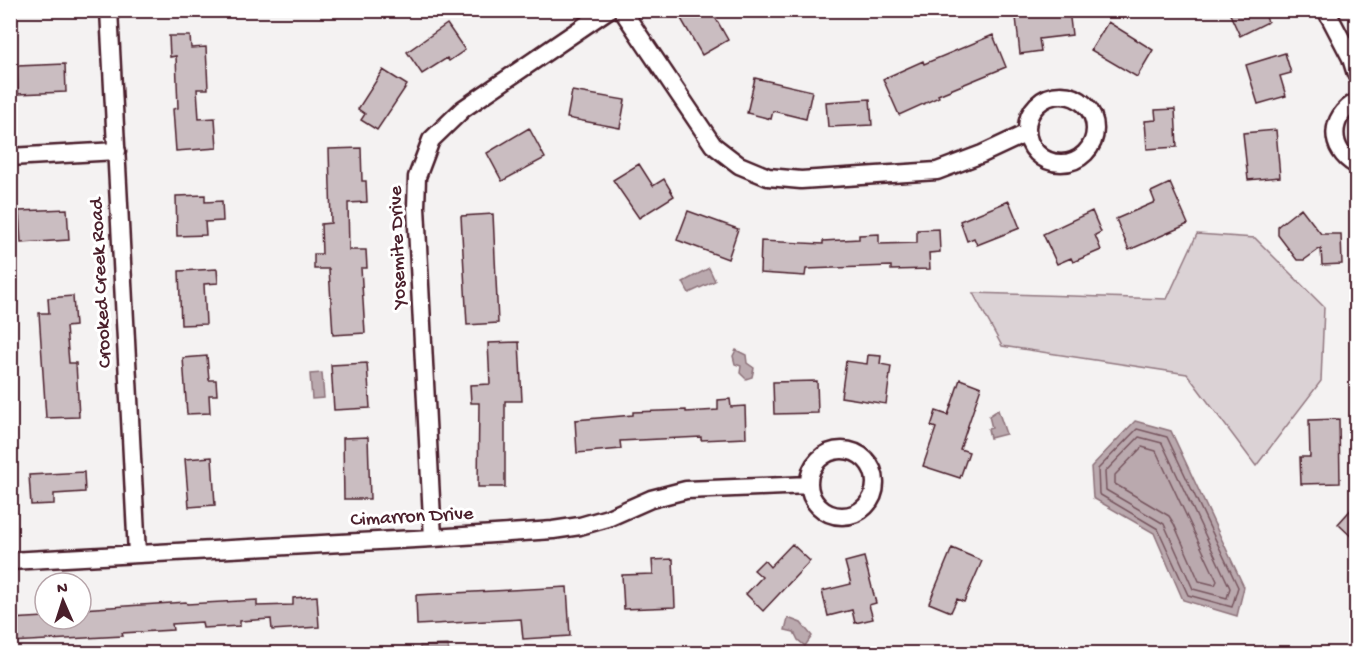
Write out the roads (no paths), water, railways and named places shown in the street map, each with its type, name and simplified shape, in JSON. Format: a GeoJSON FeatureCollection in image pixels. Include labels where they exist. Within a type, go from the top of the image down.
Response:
{"type":"FeatureCollection","features":[{"type":"Feature","properties":{"kind":"street","name":"Crooked Creek Road"},"geometry":{"type":"LineString","coordinates":[[109,10],[137,554]]}},
{"type":"Feature","properties":{"kind":"street","name":"Yosemite Drive"},"geometry":{"type":"LineString","coordinates":[[433,538],[417,218],[417,177],[431,140],[463,109],[608,10]]}},
{"type":"Feature","properties":{"kind":"street"},"geometry":{"type":"LineString","coordinates":[[622,10],[713,145],[739,165],[768,177],[801,180],[937,171],[982,154],[1027,133]]}},
{"type":"Feature","properties":{"kind":"street"},"geometry":{"type":"LineString","coordinates":[[1326,10],[1351,58],[1356,74]]}},
{"type":"Feature","properties":{"kind":"street"},"geometry":{"type":"LineString","coordinates":[[1062,95],[1073,97],[1083,103],[1091,112],[1095,123],[1095,134],[1091,147],[1077,160],[1066,163],[1045,160],[1030,144],[1027,133],[1032,111],[1040,102],[1062,95]]}},
{"type":"Feature","properties":{"kind":"street"},"geometry":{"type":"LineString","coordinates":[[1356,102],[1338,119],[1336,137],[1342,153],[1356,165]]}},
{"type":"Feature","properties":{"kind":"street"},"geometry":{"type":"LineString","coordinates":[[10,157],[117,152]]}},
{"type":"Feature","properties":{"kind":"street","name":"Cimarron Drive"},"geometry":{"type":"LineString","coordinates":[[10,561],[433,538],[580,526],[608,518],[651,499],[686,490],[809,484]]}},
{"type":"Feature","properties":{"kind":"water"},"geometry":{"type":"Polygon","coordinates":[[[709,268],[715,281],[689,293],[683,282],[709,268]]]}},
{"type":"Feature","properties":{"kind":"water"},"geometry":{"type":"Polygon","coordinates":[[[736,350],[746,355],[747,363],[754,368],[752,377],[746,379],[740,373],[741,366],[735,364],[733,356],[736,350]]]}},
{"type":"Feature","properties":{"kind":"water"},"geometry":{"type":"Polygon","coordinates":[[[322,373],[324,398],[312,399],[310,374],[322,373]]]}},
{"type":"Feature","properties":{"kind":"water"},"geometry":{"type":"Polygon","coordinates":[[[998,410],[1006,434],[990,438],[988,429],[992,428],[989,416],[998,410]]]}},
{"type":"Feature","properties":{"kind":"water"},"geometry":{"type":"Polygon","coordinates":[[[1135,421],[1171,431],[1244,587],[1237,616],[1183,600],[1154,533],[1093,498],[1091,467],[1135,421]]]}},
{"type":"Feature","properties":{"kind":"water"},"geometry":{"type":"Polygon","coordinates":[[[788,618],[801,623],[812,636],[805,646],[794,632],[785,630],[788,618]]]}},
{"type":"Feature","properties":{"kind":"water"},"geometry":{"type":"Polygon","coordinates":[[[448,645],[449,653],[420,653],[420,646],[448,645]]]}}]}
